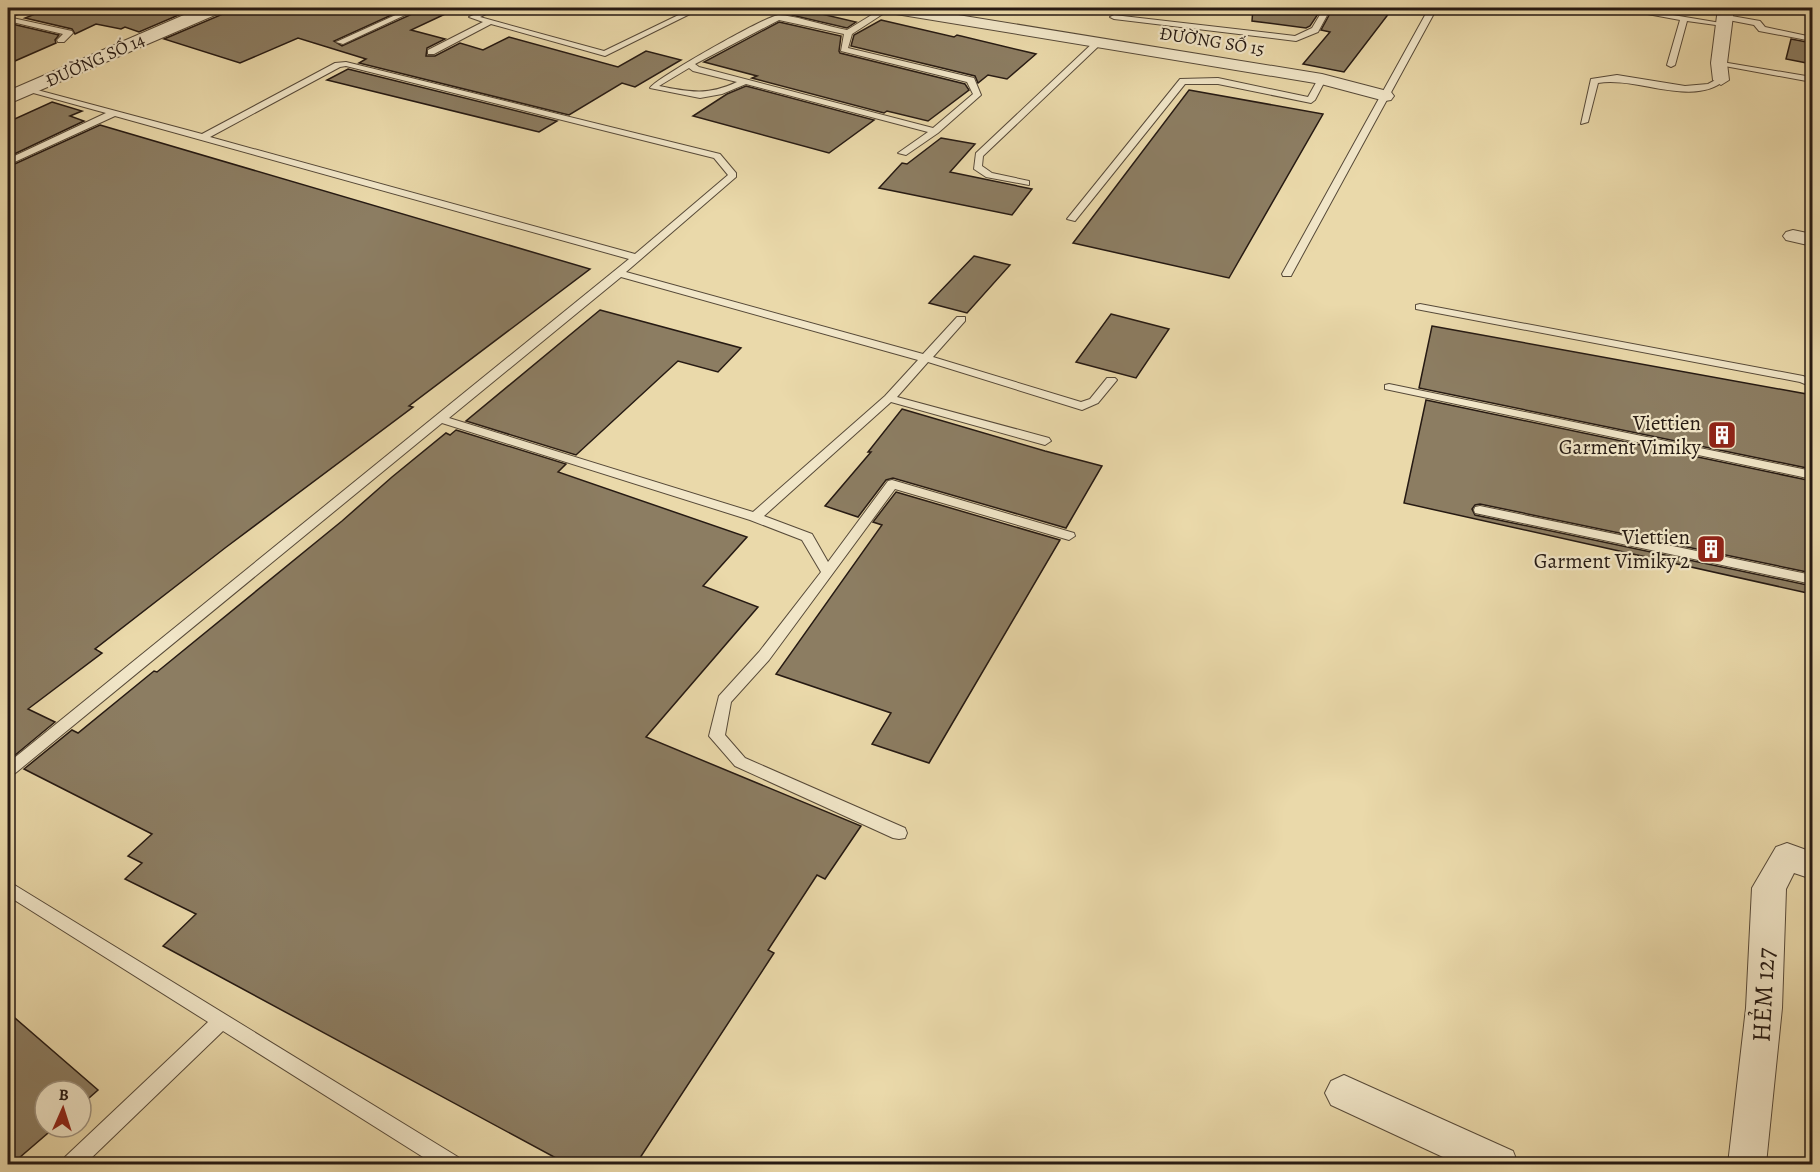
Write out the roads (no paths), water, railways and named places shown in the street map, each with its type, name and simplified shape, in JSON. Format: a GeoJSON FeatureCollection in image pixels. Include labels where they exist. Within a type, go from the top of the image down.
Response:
{"type":"FeatureCollection","features":[{"type":"Feature","properties":{"kind":"street","name":"ĐƯỜNG SỐ 14"},"geometry":{"type":"LineString","coordinates":[[8,98],[215,8]]}},
{"type":"Feature","properties":{"kind":"street","name":"ĐƯỜNG SỐ 15"},"geometry":{"type":"LineString","coordinates":[[889,8],[1322,79],[1385,96]]}},
{"type":"Feature","properties":{"kind":"street"},"geometry":{"type":"LineString","coordinates":[[1721,80],[1719,63],[1725,16]]}},
{"type":"Feature","properties":{"kind":"street","name":"HẺM 127"},"geometry":{"type":"LineString","coordinates":[[1747,1164],[1764,1008],[1769,888],[1787,856],[1812,866]]}},
{"type":"Feature","properties":{"kind":"street"},"geometry":{"type":"LineString","coordinates":[[1344,1093],[1499,1164]]}},
{"type":"Feature","properties":{"kind":"lane"},"geometry":{"type":"LineString","coordinates":[[340,42],[416,8]]}},
{"type":"Feature","properties":{"kind":"lane"},"geometry":{"type":"LineString","coordinates":[[494,8],[473,17],[605,54],[698,8]]}},
{"type":"Feature","properties":{"kind":"lane"},"geometry":{"type":"LineString","coordinates":[[889,8],[848,33],[843,49],[971,80],[977,95],[935,131],[903,153]]}},
{"type":"Feature","properties":{"kind":"lane"},"geometry":{"type":"LineString","coordinates":[[1114,17],[1296,39],[1315,30],[1328,8]]}},
{"type":"Feature","properties":{"kind":"lane"},"geometry":{"type":"LineString","coordinates":[[1287,274],[1433,8]]}},
{"type":"Feature","properties":{"kind":"lane"},"geometry":{"type":"LineString","coordinates":[[1620,8],[1684,18],[1725,16],[1758,23],[1762,29],[1775,33],[1812,39]]}},
{"type":"Feature","properties":{"kind":"lane"},"geometry":{"type":"LineString","coordinates":[[13,11],[69,33],[62,40]]}},
{"type":"Feature","properties":{"kind":"lane"},"geometry":{"type":"LineString","coordinates":[[744,82],[722,93],[705,97],[654,88],[656,84],[689,64],[778,17],[848,33]]}},
{"type":"Feature","properties":{"kind":"lane"},"geometry":{"type":"LineString","coordinates":[[1671,65],[1684,18]]}},
{"type":"Feature","properties":{"kind":"lane"},"geometry":{"type":"LineString","coordinates":[[431,52],[490,22]]}},
{"type":"Feature","properties":{"kind":"lane"},"geometry":{"type":"LineString","coordinates":[[1026,183],[989,175],[976,167],[979,155],[1099,42]]}},
{"type":"Feature","properties":{"kind":"lane"},"geometry":{"type":"LineString","coordinates":[[1719,63],[1812,80]]}},
{"type":"Feature","properties":{"kind":"lane"},"geometry":{"type":"LineString","coordinates":[[8,771],[619,273],[733,175],[717,156],[346,64],[338,65],[203,137]]}},
{"type":"Feature","properties":{"kind":"lane"},"geometry":{"type":"LineString","coordinates":[[689,64],[696,69],[935,131]]}},
{"type":"Feature","properties":{"kind":"lane"},"geometry":{"type":"LineString","coordinates":[[1584,122],[1594,81],[1615,78],[1679,89],[1714,87],[1721,80]]}},
{"type":"Feature","properties":{"kind":"lane"},"geometry":{"type":"LineString","coordinates":[[1072,219],[1183,81],[1218,81],[1311,100],[1322,79]]}},
{"type":"Feature","properties":{"kind":"lane"},"geometry":{"type":"LineString","coordinates":[[29,89],[637,258]]}},
{"type":"Feature","properties":{"kind":"lane"},"geometry":{"type":"LineString","coordinates":[[8,162],[113,113]]}},
{"type":"Feature","properties":{"kind":"lane"},"geometry":{"type":"LineString","coordinates":[[619,273],[925,358],[1082,406],[1094,401],[1111,380]]}},
{"type":"Feature","properties":{"kind":"lane"},"geometry":{"type":"LineString","coordinates":[[1420,307],[1803,379],[1812,384]]}},
{"type":"Feature","properties":{"kind":"lane"},"geometry":{"type":"LineString","coordinates":[[755,517],[889,398],[961,319]]}},
{"type":"Feature","properties":{"kind":"lane"},"geometry":{"type":"LineString","coordinates":[[1389,387],[1812,474]]}},
{"type":"Feature","properties":{"kind":"lane"},"geometry":{"type":"LineString","coordinates":[[889,398],[1046,441]]}},
{"type":"Feature","properties":{"kind":"lane"},"geometry":{"type":"LineString","coordinates":[[441,419],[755,517],[807,537],[828,572]]}},
{"type":"Feature","properties":{"kind":"lane"},"geometry":{"type":"LineString","coordinates":[[899,833],[740,762],[717,736],[724,700],[764,656],[892,484],[1069,536]]}},
{"type":"Feature","properties":{"kind":"lane"},"geometry":{"type":"LineString","coordinates":[[1480,510],[1812,580]]}},
{"type":"Feature","properties":{"kind":"lane"},"geometry":{"type":"LineString","coordinates":[[8,888],[451,1164]]}},
{"type":"Feature","properties":{"kind":"lane"},"geometry":{"type":"LineString","coordinates":[[72,1164],[221,1021]]}},
{"type":"Feature","properties":{"kind":"place","name":"Viettien Garment Vimiky"},"geometry":{"type":"Point","coordinates":[1722,435]}},
{"type":"Feature","properties":{"kind":"place","name":"Viettien Garment Vimiky 2"},"geometry":{"type":"Point","coordinates":[1711,549]}}]}
